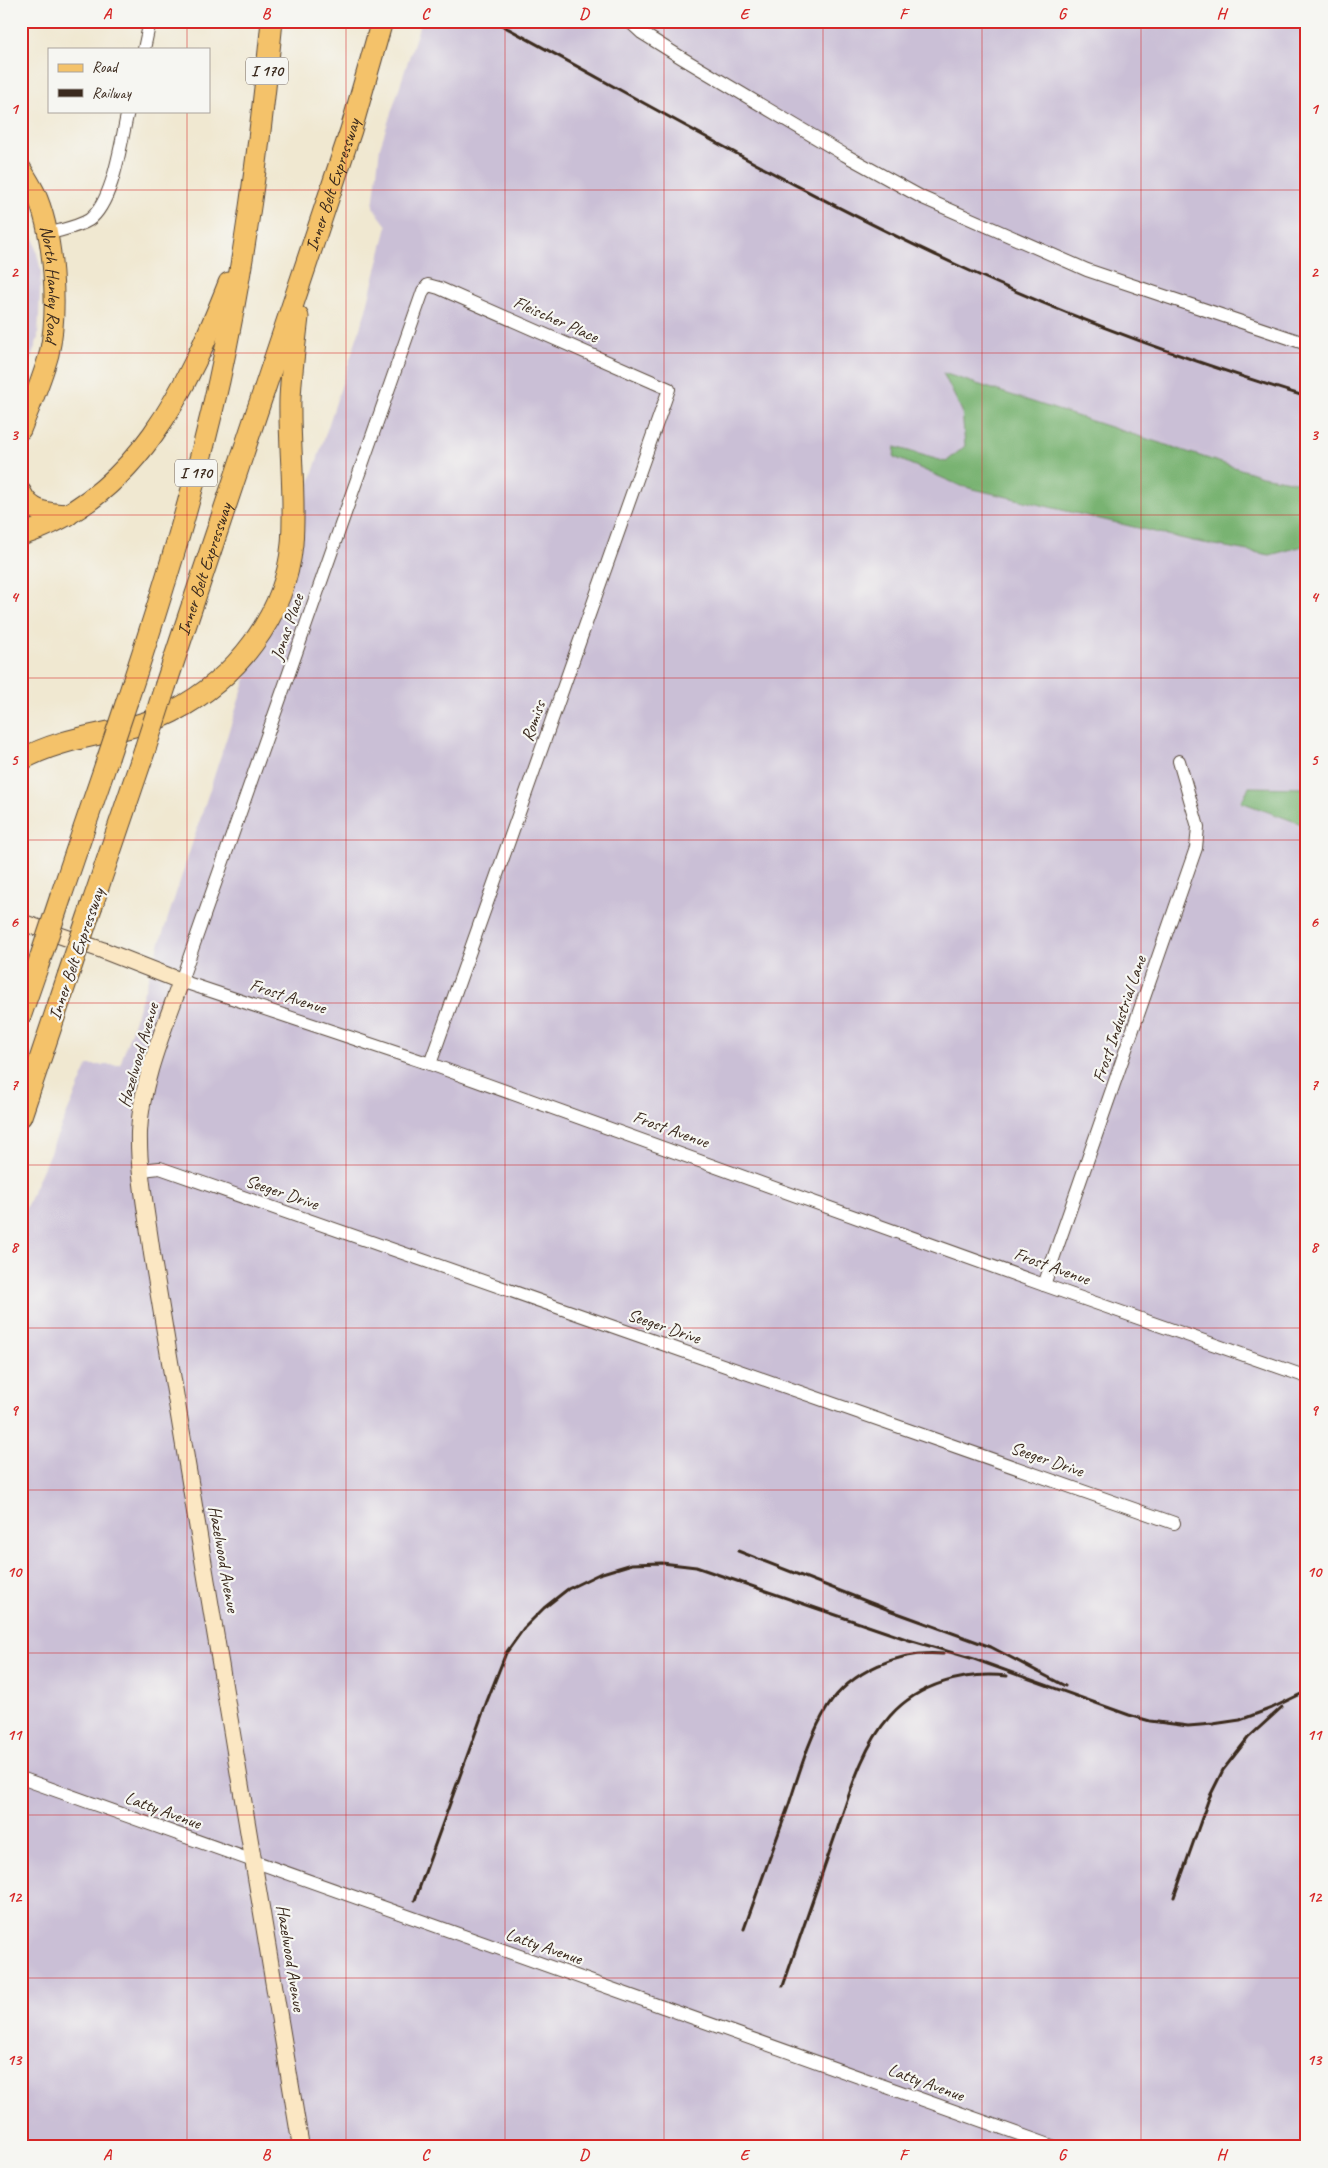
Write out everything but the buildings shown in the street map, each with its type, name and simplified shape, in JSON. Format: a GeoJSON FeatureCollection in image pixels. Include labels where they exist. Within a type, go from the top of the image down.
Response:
{"type":"FeatureCollection","features":[{"type":"Feature","properties":{"kind":"highway","name":"Inner Belt Expressway"},"geometry":{"type":"LineString","coordinates":[[21,1014],[164,588],[202,450],[225,352],[245,241],[259,142],[272,21]]}},
{"type":"Feature","properties":{"kind":"highway","name":"Inner Belt Expressway"},"geometry":{"type":"LineString","coordinates":[[21,1116],[351,130],[382,21]]}},
{"type":"Feature","properties":{"kind":"highway"},"geometry":{"type":"LineString","coordinates":[[21,535],[50,525],[92,499],[113,481],[154,432],[175,401],[207,338],[245,241]]}},
{"type":"Feature","properties":{"kind":"highway"},"geometry":{"type":"LineString","coordinates":[[21,760],[50,746],[136,725],[168,714],[184,706],[228,674],[252,647],[262,632],[281,592],[292,544],[290,399],[304,268]]}},
{"type":"Feature","properties":{"kind":"highway"},"geometry":{"type":"LineString","coordinates":[[21,493],[27,503],[40,512],[68,515]]}},
{"type":"Feature","properties":{"kind":"main road","name":"North Hanley Road"},"geometry":{"type":"LineString","coordinates":[[21,168],[35,193],[48,234],[54,294],[52,330],[48,354],[21,430]]}},
{"type":"Feature","properties":{"kind":"street"},"geometry":{"type":"LineString","coordinates":[[144,48],[150,21]]}},
{"type":"Feature","properties":{"kind":"street"},"geometry":{"type":"LineString","coordinates":[[629,21],[642,33],[682,58],[844,155],[923,198],[1087,270],[1307,344]]}},
{"type":"Feature","properties":{"kind":"street"},"geometry":{"type":"LineString","coordinates":[[48,234],[88,220],[99,209],[109,192],[128,112]]}},
{"type":"Feature","properties":{"kind":"street","name":"Fleischer Place"},"geometry":{"type":"LineString","coordinates":[[428,285],[555,337],[669,389]]}},
{"type":"Feature","properties":{"kind":"street","name":"Jonas Place"},"geometry":{"type":"LineString","coordinates":[[181,981],[423,291],[428,285]]}},
{"type":"Feature","properties":{"kind":"street","name":"Romiss"},"geometry":{"type":"LineString","coordinates":[[430,1064],[669,389]]}},
{"type":"Feature","properties":{"kind":"street","name":"Frost Industrial Lane"},"geometry":{"type":"LineString","coordinates":[[1044,1285],[1196,848],[1198,827],[1179,762]]}},
{"type":"Feature","properties":{"kind":"street","name":"Frost Avenue"},"geometry":{"type":"LineString","coordinates":[[21,922],[102,950],[181,981],[430,1064],[1044,1285],[1307,1376]]}},
{"type":"Feature","properties":{"kind":"street","name":"Hazelwood Avenue"},"geometry":{"type":"LineString","coordinates":[[181,981],[152,1066],[144,1101],[139,1132],[142,1170],[152,1254],[302,2147]]}},
{"type":"Feature","properties":{"kind":"street","name":"Seeger Drive"},"geometry":{"type":"LineString","coordinates":[[142,1170],[160,1168],[1174,1522]]}},
{"type":"Feature","properties":{"kind":"street","name":"Latty Avenue"},"geometry":{"type":"LineString","coordinates":[[21,1778],[1055,2147]]}},
{"type":"Feature","properties":{"kind":"shaded area"},"geometry":{"type":"Polygon","coordinates":[[[421,21],[1307,21],[1307,2147],[21,2147],[21,1219],[88,1065],[120,1065],[366,310],[387,226],[373,207],[380,147],[421,21]]]}},
{"type":"Feature","properties":{"kind":"shaded area"},"geometry":{"type":"Polygon","coordinates":[[[21,197],[27,209],[41,271],[38,338],[21,388],[21,197]]]}},
{"type":"Feature","properties":{"kind":"green space"},"geometry":{"type":"Polygon","coordinates":[[[943,373],[1262,476],[1307,484],[1307,545],[1270,555],[1193,541],[961,486],[894,457],[895,447],[946,462],[965,446],[962,411],[943,373]]]}},
{"type":"Feature","properties":{"kind":"green space"},"geometry":{"type":"Polygon","coordinates":[[[1249,787],[1307,788],[1307,826],[1241,802],[1249,787]]]}},
{"type":"Feature","properties":{"kind":"railway"},"geometry":{"type":"LineString","coordinates":[[494,21],[857,217],[981,276],[1142,342],[1307,397]]}},
{"type":"Feature","properties":{"kind":"railway"},"geometry":{"type":"LineString","coordinates":[[738,1551],[889,1610],[991,1647],[1065,1686]]}},
{"type":"Feature","properties":{"kind":"railway"},"geometry":{"type":"LineString","coordinates":[[415,1900],[506,1653],[524,1628],[544,1608],[568,1589],[599,1574],[632,1564],[662,1563],[696,1567],[909,1640],[974,1659],[1150,1721],[1188,1726],[1240,1720],[1272,1708],[1307,1691]]}},
{"type":"Feature","properties":{"kind":"railway"},"geometry":{"type":"LineString","coordinates":[[744,1929],[805,1756],[827,1708],[849,1683],[878,1666],[910,1656],[943,1654]]}},
{"type":"Feature","properties":{"kind":"railway"},"geometry":{"type":"LineString","coordinates":[[783,1986],[857,1773],[880,1729],[901,1705],[929,1688],[959,1678],[991,1675],[1007,1676]]}},
{"type":"Feature","properties":{"kind":"railway"},"geometry":{"type":"LineString","coordinates":[[1174,1897],[1209,1798],[1223,1770],[1248,1738],[1282,1707]]}}]}
